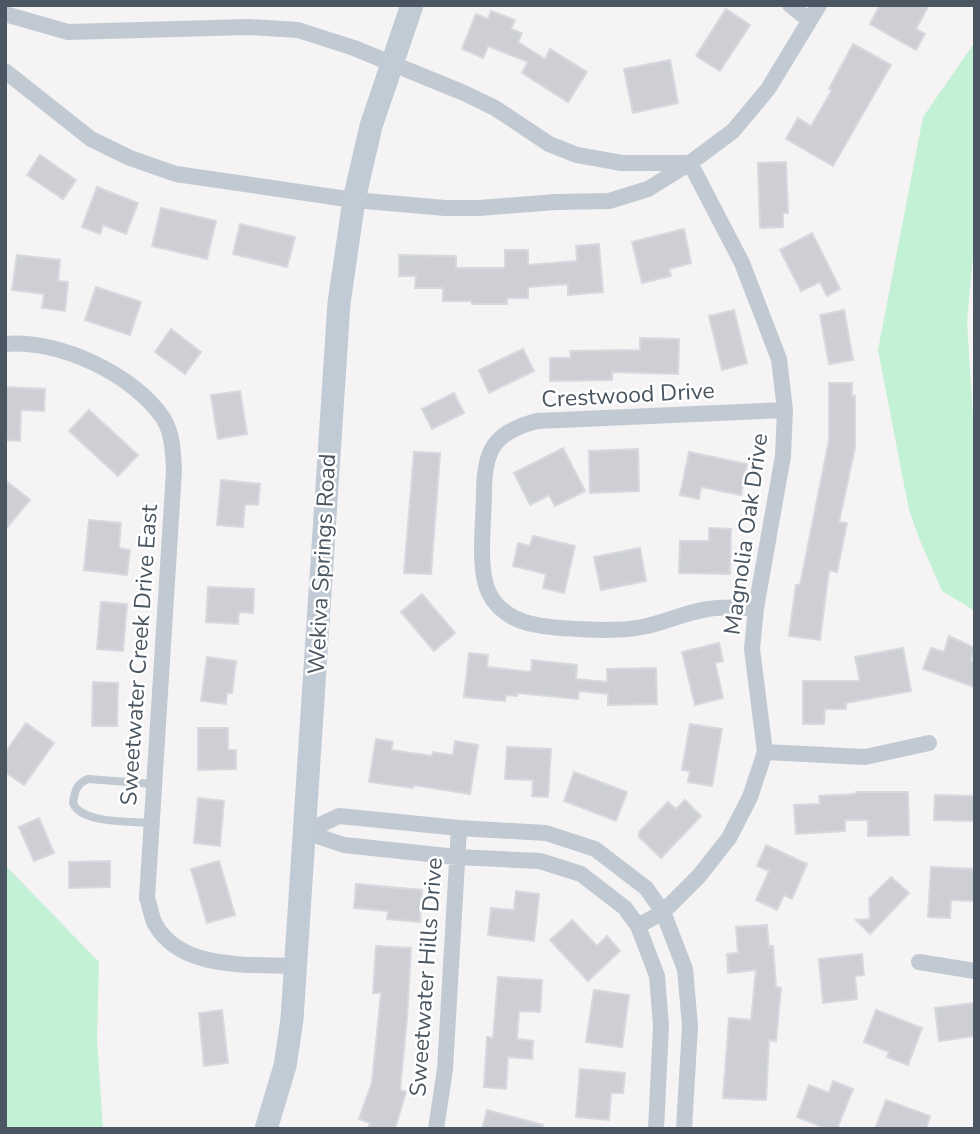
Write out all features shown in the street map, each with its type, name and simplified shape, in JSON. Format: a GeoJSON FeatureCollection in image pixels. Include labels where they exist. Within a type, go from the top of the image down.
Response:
{"type":"FeatureCollection","features":[{"type":"Feature","properties":{"kind":"main road","name":"Wekiva Springs Road"},"geometry":{"type":"LineString","coordinates":[[266,1129],[285,1066],[292,1019],[339,303],[354,200],[372,126],[412,5]]}},
{"type":"Feature","properties":{"kind":"street"},"geometry":{"type":"LineString","coordinates":[[790,5],[809,20]]}},
{"type":"Feature","properties":{"kind":"street"},"geometry":{"type":"LineString","coordinates":[[5,71],[91,139],[130,158],[176,174],[354,200],[479,208],[609,201],[648,189],[690,163],[733,131],[768,89],[819,5]]}},
{"type":"Feature","properties":{"kind":"street"},"geometry":{"type":"LineString","coordinates":[[5,14],[68,32],[249,27],[298,30],[354,48],[464,93],[495,108],[549,144],[578,155],[622,163],[690,163]]}},
{"type":"Feature","properties":{"kind":"street","name":"Magnolia Oak Drive"},"geometry":{"type":"LineString","coordinates":[[638,926],[663,912],[699,876],[729,838],[750,797],[765,752],[752,649],[756,608],[783,456],[785,411],[779,359],[742,263],[690,163]]}},
{"type":"Feature","properties":{"kind":"street","name":"Sweetwater Creek Drive East"},"geometry":{"type":"LineString","coordinates":[[5,344],[16,343],[60,351],[103,367],[139,391],[164,420],[173,444],[173,485],[147,898],[155,924],[171,942],[192,956],[218,962],[295,966]]}},
{"type":"Feature","properties":{"kind":"street","name":"Crestwood Drive"},"geometry":{"type":"LineString","coordinates":[[756,608],[708,608],[643,627],[612,630],[540,627],[519,621],[502,610],[489,594],[483,574],[484,474],[490,452],[499,438],[516,426],[537,421],[785,411]]}},
{"type":"Feature","properties":{"kind":"street"},"geometry":{"type":"LineString","coordinates":[[765,752],[865,757],[929,743]]}},
{"type":"Feature","properties":{"kind":"street"},"geometry":{"type":"LineString","coordinates":[[305,832],[339,816],[545,833],[594,849],[646,888],[663,912],[685,969],[690,1026],[684,1129]]}},
{"type":"Feature","properties":{"kind":"street","name":"Sweetwater Hills Drive"},"geometry":{"type":"LineString","coordinates":[[436,1129],[445,1069],[459,828]]}},
{"type":"Feature","properties":{"kind":"street"},"geometry":{"type":"LineString","coordinates":[[305,832],[344,845],[540,862],[581,874],[625,908],[638,926],[657,976],[662,1026],[656,1129]]}},
{"type":"Feature","properties":{"kind":"street"},"geometry":{"type":"LineString","coordinates":[[919,962],[975,971]]}},
{"type":"Feature","properties":{"kind":"lane"},"geometry":{"type":"LineString","coordinates":[[152,823],[95,818],[80,813],[73,803],[76,788],[80,782],[88,779],[154,784]]}},
{"type":"Feature","properties":{"kind":"green space"},"geometry":{"type":"Polygon","coordinates":[[[975,42],[975,235],[967,321],[975,450],[975,611],[942,591],[919,538],[909,510],[878,350],[923,117],[975,42]]]}},
{"type":"Feature","properties":{"kind":"green space"},"geometry":{"type":"Polygon","coordinates":[[[5,865],[99,962],[97,1039],[103,1129],[5,1129],[5,865]]]}},
{"type":"Feature","properties":{"kind":"building"},"geometry":{"type":"Polygon","coordinates":[[[880,5],[929,5],[916,29],[925,34],[916,50],[870,24],[880,5]]]}},
{"type":"Feature","properties":{"kind":"building"},"geometry":{"type":"Polygon","coordinates":[[[726,9],[750,25],[720,71],[696,56],[726,9]]]}},
{"type":"Feature","properties":{"kind":"building"},"geometry":{"type":"Polygon","coordinates":[[[491,11],[515,20],[511,29],[522,33],[518,42],[545,59],[550,49],[587,72],[568,102],[522,73],[528,62],[488,46],[483,58],[462,49],[476,14],[488,19],[491,11]]]}},
{"type":"Feature","properties":{"kind":"building"},"geometry":{"type":"Polygon","coordinates":[[[853,44],[891,65],[833,166],[786,139],[798,118],[811,126],[832,90],[829,89],[853,44]]]}},
{"type":"Feature","properties":{"kind":"building"},"geometry":{"type":"Polygon","coordinates":[[[670,60],[678,103],[633,113],[624,69],[670,60]]]}},
{"type":"Feature","properties":{"kind":"building"},"geometry":{"type":"Polygon","coordinates":[[[40,155],[76,180],[63,199],[27,175],[40,155]]]}},
{"type":"Feature","properties":{"kind":"building"},"geometry":{"type":"Polygon","coordinates":[[[786,162],[788,213],[783,213],[783,227],[760,228],[758,163],[786,162]]]}},
{"type":"Feature","properties":{"kind":"building"},"geometry":{"type":"Polygon","coordinates":[[[97,187],[138,203],[126,234],[103,225],[100,234],[82,227],[97,187]]]}},
{"type":"Feature","properties":{"kind":"building"},"geometry":{"type":"Polygon","coordinates":[[[161,208],[216,221],[207,259],[152,246],[161,208]]]}},
{"type":"Feature","properties":{"kind":"building"},"geometry":{"type":"Polygon","coordinates":[[[240,224],[295,237],[287,267],[233,254],[240,224]]]}},
{"type":"Feature","properties":{"kind":"building"},"geometry":{"type":"Polygon","coordinates":[[[684,229],[691,263],[669,269],[671,276],[642,283],[632,242],[684,229]]]}},
{"type":"Feature","properties":{"kind":"building"},"geometry":{"type":"Polygon","coordinates":[[[812,233],[840,289],[827,296],[820,282],[801,291],[780,250],[812,233]]]}},
{"type":"Feature","properties":{"kind":"building"},"geometry":{"type":"Polygon","coordinates":[[[599,244],[603,292],[568,295],[568,284],[528,287],[528,298],[507,298],[507,304],[472,304],[472,301],[443,301],[443,288],[415,288],[416,276],[399,276],[399,255],[456,256],[456,268],[505,268],[505,250],[528,250],[528,265],[577,261],[576,246],[599,244]]]}},
{"type":"Feature","properties":{"kind":"building"},"geometry":{"type":"Polygon","coordinates":[[[17,255],[60,260],[58,281],[68,282],[65,311],[42,308],[44,294],[12,290],[17,255]]]}},
{"type":"Feature","properties":{"kind":"building"},"geometry":{"type":"Polygon","coordinates":[[[96,287],[141,302],[130,335],[85,320],[96,287]]]}},
{"type":"Feature","properties":{"kind":"building"},"geometry":{"type":"Polygon","coordinates":[[[734,310],[747,363],[722,370],[709,316],[734,310]]]}},
{"type":"Feature","properties":{"kind":"building"},"geometry":{"type":"Polygon","coordinates":[[[844,310],[853,360],[829,364],[820,315],[844,310]]]}},
{"type":"Feature","properties":{"kind":"building"},"geometry":{"type":"Polygon","coordinates":[[[171,329],[201,352],[185,374],[155,352],[171,329]]]}},
{"type":"Feature","properties":{"kind":"building"},"geometry":{"type":"Polygon","coordinates":[[[640,338],[679,339],[678,374],[612,372],[612,380],[550,381],[550,358],[571,358],[570,351],[640,350],[640,338]]]}},
{"type":"Feature","properties":{"kind":"building"},"geometry":{"type":"Polygon","coordinates":[[[523,349],[534,371],[489,393],[479,370],[523,349]]]}},
{"type":"Feature","properties":{"kind":"building"},"geometry":{"type":"Polygon","coordinates":[[[829,383],[852,383],[852,396],[855,396],[855,448],[839,522],[847,523],[837,572],[829,570],[820,640],[789,636],[796,585],[800,585],[829,440],[829,383]]]}},
{"type":"Feature","properties":{"kind":"building"},"geometry":{"type":"Polygon","coordinates":[[[5,387],[45,389],[44,411],[21,410],[20,441],[5,440],[5,387]]]}},
{"type":"Feature","properties":{"kind":"building"},"geometry":{"type":"Polygon","coordinates":[[[240,391],[247,434],[218,439],[211,395],[240,391]]]}},
{"type":"Feature","properties":{"kind":"building"},"geometry":{"type":"Polygon","coordinates":[[[454,393],[464,413],[432,429],[422,409],[454,393]]]}},
{"type":"Feature","properties":{"kind":"building"},"geometry":{"type":"Polygon","coordinates":[[[89,410],[138,455],[118,476],[69,431],[89,410]]]}},
{"type":"Feature","properties":{"kind":"building"},"geometry":{"type":"Polygon","coordinates":[[[563,448],[585,491],[555,506],[549,495],[530,505],[514,473],[563,448]]]}},
{"type":"Feature","properties":{"kind":"building"},"geometry":{"type":"Polygon","coordinates":[[[638,449],[639,491],[590,493],[589,451],[638,449]]]}},
{"type":"Feature","properties":{"kind":"building"},"geometry":{"type":"Polygon","coordinates":[[[414,452],[440,453],[431,574],[404,573],[414,452]]]}},
{"type":"Feature","properties":{"kind":"building"},"geometry":{"type":"Polygon","coordinates":[[[689,452],[747,464],[741,495],[701,487],[699,499],[680,495],[689,452]]]}},
{"type":"Feature","properties":{"kind":"building"},"geometry":{"type":"Polygon","coordinates":[[[5,480],[30,500],[5,530],[5,480]]]}},
{"type":"Feature","properties":{"kind":"building"},"geometry":{"type":"Polygon","coordinates":[[[221,480],[260,484],[258,505],[245,504],[243,527],[217,525],[221,480]]]}},
{"type":"Feature","properties":{"kind":"building"},"geometry":{"type":"Polygon","coordinates":[[[89,520],[121,523],[119,548],[130,550],[127,575],[84,570],[89,520]]]}},
{"type":"Feature","properties":{"kind":"building"},"geometry":{"type":"Polygon","coordinates":[[[709,528],[731,529],[730,574],[679,573],[680,541],[709,541],[709,528]]]}},
{"type":"Feature","properties":{"kind":"building"},"geometry":{"type":"Polygon","coordinates":[[[533,536],[575,546],[564,593],[543,588],[546,574],[513,566],[518,543],[530,546],[533,536]]]}},
{"type":"Feature","properties":{"kind":"building"},"geometry":{"type":"Polygon","coordinates":[[[640,548],[646,581],[601,590],[594,557],[640,548]]]}},
{"type":"Feature","properties":{"kind":"building"},"geometry":{"type":"Polygon","coordinates":[[[208,587],[254,589],[253,613],[239,612],[238,624],[206,622],[208,587]]]}},
{"type":"Feature","properties":{"kind":"building"},"geometry":{"type":"Polygon","coordinates":[[[422,594],[455,633],[434,651],[401,612],[422,594]]]}},
{"type":"Feature","properties":{"kind":"building"},"geometry":{"type":"Polygon","coordinates":[[[101,602],[127,604],[123,651],[97,649],[101,602]]]}},
{"type":"Feature","properties":{"kind":"building"},"geometry":{"type":"Polygon","coordinates":[[[949,636],[975,648],[971,660],[975,662],[975,687],[923,669],[931,648],[944,652],[949,636]]]}},
{"type":"Feature","properties":{"kind":"building"},"geometry":{"type":"Polygon","coordinates":[[[719,643],[723,661],[715,663],[723,698],[695,705],[682,652],[719,643]]]}},
{"type":"Feature","properties":{"kind":"building"},"geometry":{"type":"Polygon","coordinates":[[[903,648],[911,691],[846,703],[846,709],[825,709],[824,724],[803,724],[803,681],[860,681],[855,657],[903,648]]]}},
{"type":"Feature","properties":{"kind":"building"},"geometry":{"type":"Polygon","coordinates":[[[469,653],[488,655],[487,667],[531,672],[532,660],[577,665],[576,679],[607,682],[607,669],[656,668],[657,704],[608,705],[608,694],[579,691],[578,699],[517,693],[517,696],[506,695],[505,701],[464,697],[469,653]]]}},
{"type":"Feature","properties":{"kind":"building"},"geometry":{"type":"Polygon","coordinates":[[[207,657],[236,661],[232,693],[227,693],[226,704],[201,701],[207,657]]]}},
{"type":"Feature","properties":{"kind":"building"},"geometry":{"type":"Polygon","coordinates":[[[93,682],[118,683],[117,726],[92,726],[93,682]]]}},
{"type":"Feature","properties":{"kind":"building"},"geometry":{"type":"Polygon","coordinates":[[[26,723],[54,743],[24,785],[5,772],[5,753],[26,723]]]}},
{"type":"Feature","properties":{"kind":"building"},"geometry":{"type":"Polygon","coordinates":[[[690,724],[722,729],[712,786],[688,782],[690,771],[682,770],[690,724]]]}},
{"type":"Feature","properties":{"kind":"building"},"geometry":{"type":"Polygon","coordinates":[[[198,728],[228,728],[228,750],[236,750],[236,769],[198,770],[198,728]]]}},
{"type":"Feature","properties":{"kind":"building"},"geometry":{"type":"Polygon","coordinates":[[[376,739],[393,742],[391,750],[432,756],[433,752],[453,755],[455,741],[478,745],[470,794],[414,785],[413,788],[369,782],[376,739]]]}},
{"type":"Feature","properties":{"kind":"building"},"geometry":{"type":"Polygon","coordinates":[[[507,747],[551,749],[548,797],[532,796],[533,780],[505,779],[507,747]]]}},
{"type":"Feature","properties":{"kind":"building"},"geometry":{"type":"Polygon","coordinates":[[[574,772],[627,792],[616,821],[564,801],[574,772]]]}},
{"type":"Feature","properties":{"kind":"building"},"geometry":{"type":"Polygon","coordinates":[[[856,792],[908,792],[909,835],[868,836],[868,820],[845,820],[845,831],[796,834],[794,805],[820,804],[819,796],[856,792]]]}},
{"type":"Feature","properties":{"kind":"building"},"geometry":{"type":"Polygon","coordinates":[[[935,795],[975,796],[975,821],[934,820],[935,795]]]}},
{"type":"Feature","properties":{"kind":"building"},"geometry":{"type":"Polygon","coordinates":[[[198,798],[224,801],[220,846],[194,843],[198,798]]]}},
{"type":"Feature","properties":{"kind":"building"},"geometry":{"type":"Polygon","coordinates":[[[685,800],[701,816],[661,858],[639,837],[639,832],[668,802],[676,809],[685,800]]]}},
{"type":"Feature","properties":{"kind":"building"},"geometry":{"type":"Polygon","coordinates":[[[39,818],[54,853],[34,861],[19,827],[39,818]]]}},
{"type":"Feature","properties":{"kind":"building"},"geometry":{"type":"Polygon","coordinates":[[[766,845],[807,864],[792,899],[784,895],[777,910],[756,900],[769,871],[757,866],[766,845]]]}},
{"type":"Feature","properties":{"kind":"building"},"geometry":{"type":"Polygon","coordinates":[[[110,861],[110,887],[69,888],[69,862],[110,861]]]}},
{"type":"Feature","properties":{"kind":"building"},"geometry":{"type":"Polygon","coordinates":[[[219,861],[235,915],[207,923],[191,869],[219,861]]]}},
{"type":"Feature","properties":{"kind":"building"},"geometry":{"type":"Polygon","coordinates":[[[931,867],[975,869],[975,901],[951,900],[950,918],[928,917],[931,867]]]}},
{"type":"Feature","properties":{"kind":"building"},"geometry":{"type":"Polygon","coordinates":[[[891,877],[909,893],[870,934],[856,920],[870,919],[869,899],[891,877]]]}},
{"type":"Feature","properties":{"kind":"building"},"geometry":{"type":"Polygon","coordinates":[[[356,884],[422,890],[420,922],[387,919],[388,911],[354,908],[356,884]]]}},
{"type":"Feature","properties":{"kind":"building"},"geometry":{"type":"Polygon","coordinates":[[[516,891],[539,894],[534,941],[488,935],[491,908],[514,910],[516,891]]]}},
{"type":"Feature","properties":{"kind":"building"},"geometry":{"type":"Polygon","coordinates":[[[572,920],[597,946],[607,936],[620,951],[588,981],[550,940],[572,920]]]}},
{"type":"Feature","properties":{"kind":"building"},"geometry":{"type":"Polygon","coordinates":[[[767,925],[769,947],[773,946],[776,987],[781,988],[776,1041],[769,1040],[766,1100],[723,1098],[729,1018],[751,1020],[756,970],[728,973],[727,954],[738,953],[736,927],[767,925]]]}},
{"type":"Feature","properties":{"kind":"building"},"geometry":{"type":"Polygon","coordinates":[[[376,946],[411,948],[400,1090],[406,1092],[395,1129],[368,1129],[370,1123],[359,1119],[372,1082],[381,993],[373,993],[376,946]]]}},
{"type":"Feature","properties":{"kind":"building"},"geometry":{"type":"Polygon","coordinates":[[[862,954],[864,975],[855,976],[857,999],[823,1003],[819,959],[862,954]]]}},
{"type":"Feature","properties":{"kind":"building"},"geometry":{"type":"Polygon","coordinates":[[[498,977],[542,980],[540,1012],[519,1011],[517,1039],[533,1041],[532,1059],[508,1057],[506,1089],[484,1087],[487,1037],[493,1038],[498,977]]]}},
{"type":"Feature","properties":{"kind":"building"},"geometry":{"type":"Polygon","coordinates":[[[594,990],[629,995],[622,1047],[586,1042],[594,990]]]}},
{"type":"Feature","properties":{"kind":"building"},"geometry":{"type":"Polygon","coordinates":[[[975,1003],[975,1036],[939,1041],[935,1008],[975,1003]]]}},
{"type":"Feature","properties":{"kind":"building"},"geometry":{"type":"Polygon","coordinates":[[[222,1010],[228,1063],[204,1066],[199,1013],[222,1010]]]}},
{"type":"Feature","properties":{"kind":"building"},"geometry":{"type":"Polygon","coordinates":[[[876,1010],[922,1028],[908,1065],[887,1057],[889,1052],[864,1042],[876,1010]]]}},
{"type":"Feature","properties":{"kind":"building"},"geometry":{"type":"Polygon","coordinates":[[[580,1069],[625,1073],[623,1093],[611,1093],[609,1120],[576,1117],[580,1069]]]}},
{"type":"Feature","properties":{"kind":"building"},"geometry":{"type":"Polygon","coordinates":[[[833,1081],[853,1089],[837,1129],[827,1129],[797,1117],[809,1085],[829,1093],[833,1081]]]}},
{"type":"Feature","properties":{"kind":"building"},"geometry":{"type":"Polygon","coordinates":[[[886,1100],[930,1116],[926,1129],[875,1129],[886,1100]]]}},
{"type":"Feature","properties":{"kind":"building"},"geometry":{"type":"Polygon","coordinates":[[[487,1110],[543,1125],[542,1129],[482,1129],[487,1110]]]}}]}
